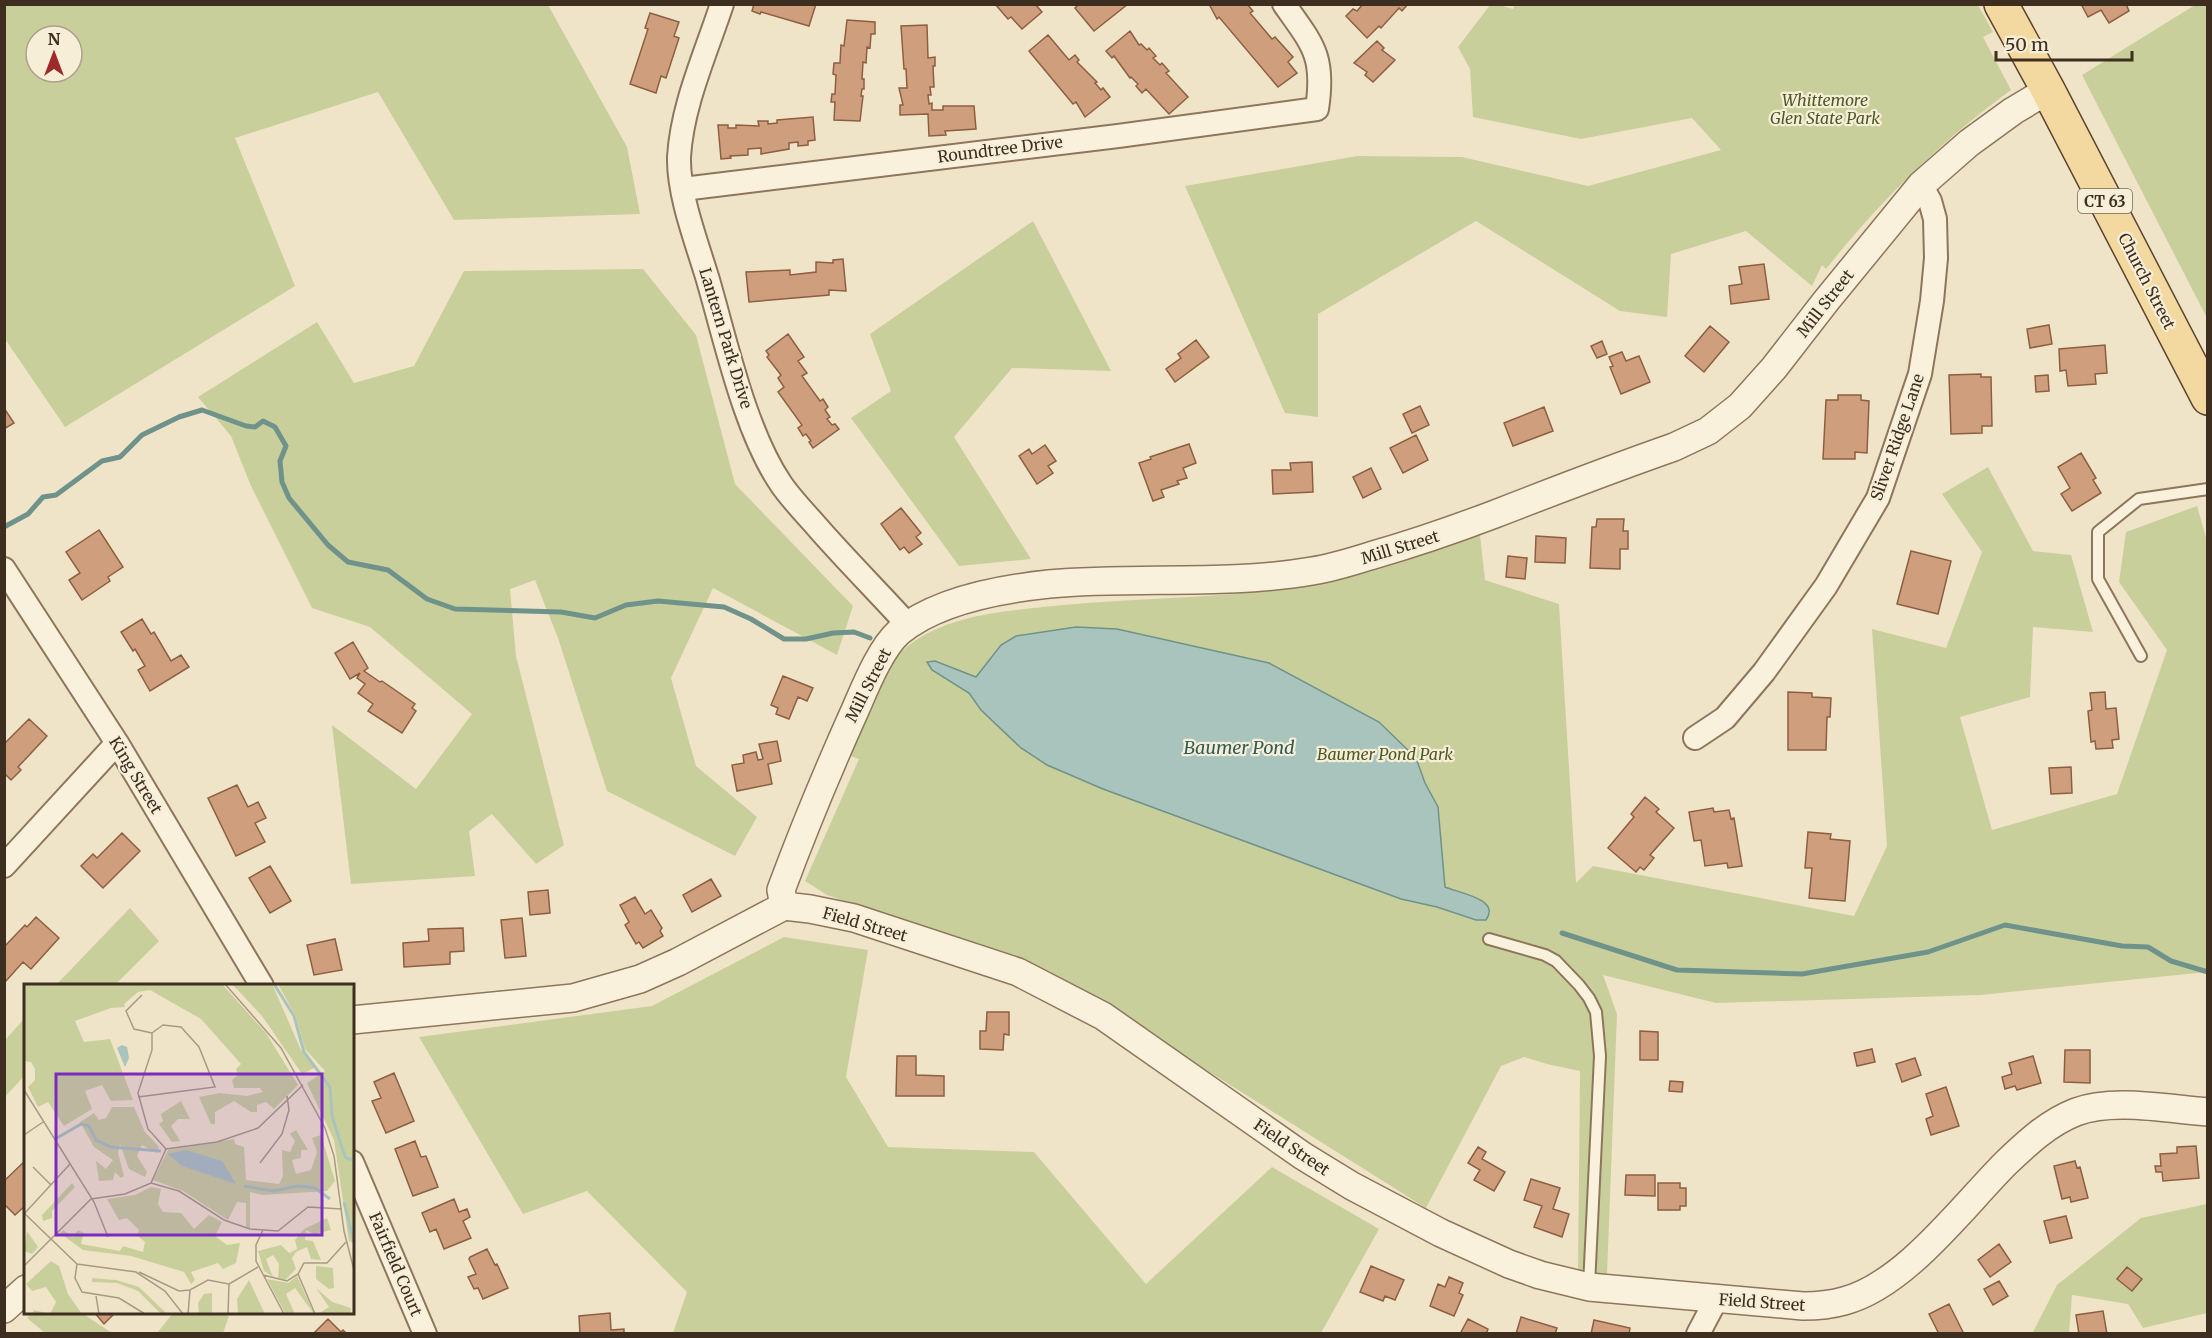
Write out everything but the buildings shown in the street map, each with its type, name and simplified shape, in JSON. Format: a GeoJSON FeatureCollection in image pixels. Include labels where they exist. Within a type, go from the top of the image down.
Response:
{"type":"FeatureCollection","features":[{"type":"Feature","properties":{"kind":"main road","name":"Church Street"},"geometry":{"type":"LineString","coordinates":[[2001,4],[2208,398]]}},
{"type":"Feature","properties":{"kind":"street","name":"Lantern Park Drive"},"geometry":{"type":"LineString","coordinates":[[722,4],[684,118],[679,158],[683,189],[746,408],[766,456],[781,484],[908,626]]}},
{"type":"Feature","properties":{"kind":"street","name":"Roundtree Drive"},"geometry":{"type":"LineString","coordinates":[[683,189],[1118,136],[1317,109],[1321,85],[1314,46],[1284,4]]}},
{"type":"Feature","properties":{"kind":"street","name":"Mill Street"},"geometry":{"type":"LineString","coordinates":[[784,906],[781,890],[839,745],[863,691],[891,640],[908,626],[957,602],[1031,586],[1112,580],[1238,579],[1313,571],[1336,566],[1430,539],[1674,447],[1708,430],[1740,406],[1774,368],[1921,185],[1969,143],[2013,111],[2048,90]]}},
{"type":"Feature","properties":{"kind":"street","name":"Sliver Ridge Lane"},"geometry":{"type":"LineString","coordinates":[[1695,738],[1725,718],[1764,672],[1827,586],[1878,498],[1920,374],[1932,301],[1936,258],[1935,219],[1930,201],[1921,185]]}},
{"type":"Feature","properties":{"kind":"street","name":"King Street"},"geometry":{"type":"LineString","coordinates":[[4,569],[117,743],[261,984]]}},
{"type":"Feature","properties":{"kind":"street"},"geometry":{"type":"LineString","coordinates":[[4,866],[117,743]]}},
{"type":"Feature","properties":{"kind":"street"},"geometry":{"type":"LineString","coordinates":[[354,1020],[573,998],[640,979],[678,962],[784,906]]}},
{"type":"Feature","properties":{"kind":"street","name":"Field Street"},"geometry":{"type":"LineString","coordinates":[[784,906],[854,918],[1018,972],[1103,1016],[1303,1156],[1378,1200],[1506,1263],[1540,1275],[1589,1287],[1803,1306],[1845,1301],[1886,1281],[1932,1242],[2027,1142],[2052,1124],[2076,1112],[2109,1106],[2208,1112]]}},
{"type":"Feature","properties":{"kind":"street","name":"Fairfield Court"},"geometry":{"type":"LineString","coordinates":[[354,1167],[425,1334]]}},
{"type":"Feature","properties":{"kind":"street"},"geometry":{"type":"LineString","coordinates":[[4,1309],[24,1291]]}},
{"type":"Feature","properties":{"kind":"street"},"geometry":{"type":"LineString","coordinates":[[1698,1334],[1717,1298]]}},
{"type":"Feature","properties":{"kind":"lane"},"geometry":{"type":"LineString","coordinates":[[2141,656],[2098,579],[2098,532],[2139,499],[2208,489]]}},
{"type":"Feature","properties":{"kind":"lane"},"geometry":{"type":"LineString","coordinates":[[1489,939],[1545,955],[1556,961],[1579,985],[1596,1012],[1600,1056],[1589,1287]]}},
{"type":"Feature","properties":{"kind":"green space","name":"Whittemore Glen State Park"},"geometry":{"type":"Polygon","coordinates":[[[1515,4],[1978,5],[1993,32],[1983,37],[2011,90],[1960,130],[1913,173],[1868,219],[1826,269],[1822,265],[1812,286],[1746,231],[1671,254],[1667,317],[1620,311],[1476,221],[1318,314],[1318,417],[1285,413],[1185,186],[1357,156],[1462,157],[1588,186],[1721,150],[1692,118],[1581,139],[1473,117],[1470,69],[1458,47],[1490,5],[1513,9],[1515,4]]]}},
{"type":"Feature","properties":{"kind":"green space"},"geometry":{"type":"Polygon","coordinates":[[[4,5],[548,5],[627,147],[640,214],[454,220],[378,92],[235,138],[295,286],[65,427],[5,339],[4,5]]]}},
{"type":"Feature","properties":{"kind":"green space"},"geometry":{"type":"Polygon","coordinates":[[[2195,5],[2208,5],[2207,318],[2082,75],[2195,5]]]}},
{"type":"Feature","properties":{"kind":"green space"},"geometry":{"type":"Polygon","coordinates":[[[1033,221],[1111,371],[1012,368],[954,437],[1031,559],[959,566],[851,418],[891,391],[870,334],[1033,221]]]}},
{"type":"Feature","properties":{"kind":"green space"},"geometry":{"type":"Polygon","coordinates":[[[643,269],[696,335],[735,484],[853,606],[837,655],[713,588],[671,678],[696,766],[757,817],[735,856],[607,791],[558,638],[535,580],[510,589],[516,656],[564,845],[536,864],[492,814],[469,831],[475,876],[351,884],[332,725],[416,789],[472,714],[370,627],[312,608],[251,486],[231,436],[198,397],[317,322],[354,383],[414,366],[464,271],[643,269]]]}},
{"type":"Feature","properties":{"kind":"green space","name":"Baumer Pond Park"},"geometry":{"type":"Polygon","coordinates":[[[1988,467],[2033,551],[2071,555],[2093,632],[2033,627],[2030,697],[1960,717],[1992,830],[2117,794],[2167,650],[2119,582],[2126,532],[2197,506],[2207,541],[2207,972],[1981,995],[1716,1003],[1603,975],[1617,1014],[1607,1275],[1578,1275],[1580,1071],[1524,1057],[1501,1066],[1426,1208],[1049,971],[827,895],[805,881],[859,759],[850,756],[882,680],[900,654],[924,635],[973,617],[1008,611],[1233,594],[1324,582],[1383,568],[1480,535],[1485,580],[1559,604],[1576,883],[1593,866],[1854,916],[1887,846],[1872,629],[1946,648],[1982,552],[1942,494],[1988,467]]]}},
{"type":"Feature","properties":{"kind":"green space"},"geometry":{"type":"Polygon","coordinates":[[[130,908],[159,941],[116,984],[57,984],[130,908]]]}},
{"type":"Feature","properties":{"kind":"green space"},"geometry":{"type":"Polygon","coordinates":[[[784,937],[868,950],[846,1077],[888,1147],[1034,1152],[1146,1284],[1272,1167],[1379,1229],[1321,1333],[673,1333],[687,1292],[587,1191],[523,1214],[419,1037],[652,1006],[784,937]]]}},
{"type":"Feature","properties":{"kind":"green space"},"geometry":{"type":"Polygon","coordinates":[[[24,1019],[24,1076],[5,1097],[5,1040],[24,1019]]]}},
{"type":"Feature","properties":{"kind":"green space"},"geometry":{"type":"Polygon","coordinates":[[[2207,1204],[2207,1313],[2143,1328],[2128,1304],[2072,1295],[2069,1333],[2032,1334],[2057,1285],[2141,1218],[2207,1204]]]}},
{"type":"Feature","properties":{"kind":"green space"},"geometry":{"type":"Polygon","coordinates":[[[30,1314],[84,1314],[112,1333],[45,1333],[27,1318],[30,1314]]]}},
{"type":"Feature","properties":{"kind":"green space"},"geometry":{"type":"Polygon","coordinates":[[[172,1314],[229,1316],[223,1333],[157,1333],[172,1314]]]}},
{"type":"Feature","properties":{"kind":"water","name":"Baumer Pond"},"geometry":{"type":"Polygon","coordinates":[[[1076,627],[1117,629],[1269,663],[1379,722],[1416,758],[1425,783],[1438,807],[1445,887],[1483,902],[1488,907],[1489,913],[1486,920],[1476,920],[1437,907],[1401,899],[1103,789],[1047,765],[1021,748],[981,710],[969,693],[932,670],[927,662],[935,661],[976,677],[1001,645],[1016,636],[1076,627]]]}},
{"type":"Feature","properties":{"kind":"waterway"},"geometry":{"type":"LineString","coordinates":[[4,527],[28,514],[43,497],[56,495],[102,461],[120,457],[142,435],[179,417],[202,410],[246,426],[255,427],[263,421],[275,427],[286,446],[280,461],[282,482],[289,498],[328,545],[348,562],[388,570],[427,599],[455,609],[561,612],[595,618],[626,605],[658,601],[724,607],[751,619],[784,639],[806,639],[833,633],[854,632],[870,638]]}},
{"type":"Feature","properties":{"kind":"waterway"},"geometry":{"type":"LineString","coordinates":[[1562,933],[1677,970],[1802,974],[1928,952],[2005,925],[2122,946],[2148,947],[2171,961],[2208,972]]}}]}
